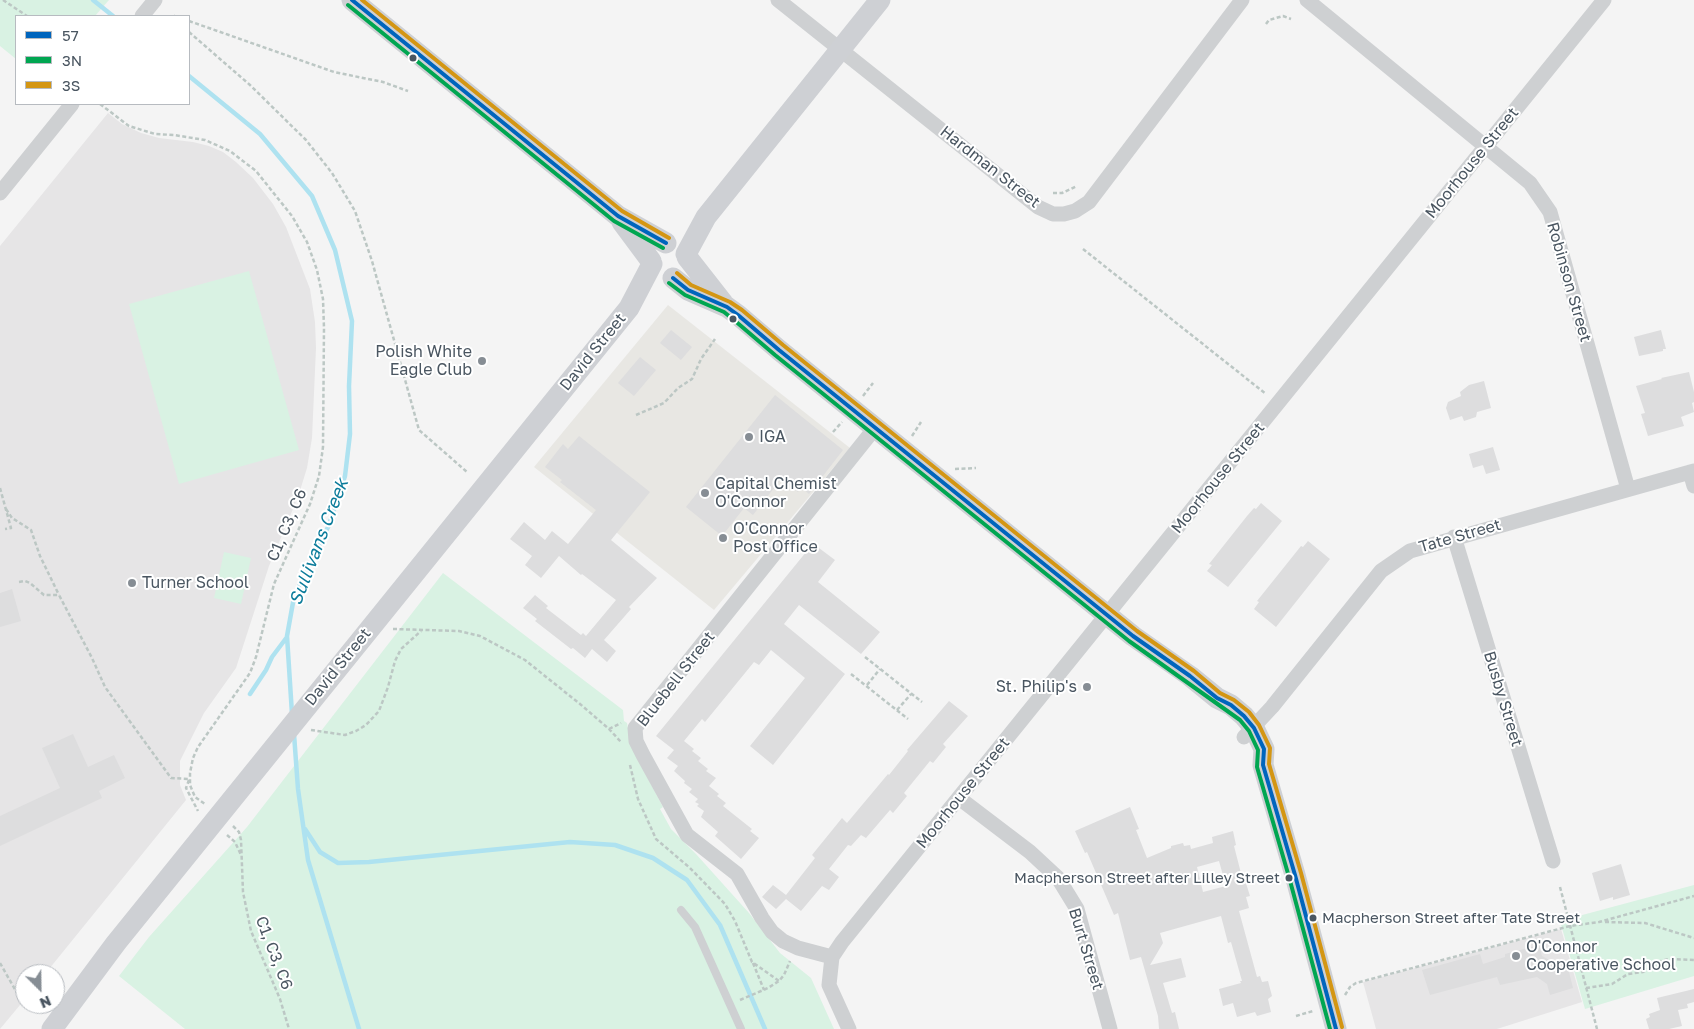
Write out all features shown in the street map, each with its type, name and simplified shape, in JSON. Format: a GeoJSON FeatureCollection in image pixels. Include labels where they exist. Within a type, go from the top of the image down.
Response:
{"type":"FeatureCollection","features":[{"type":"Feature","properties":{"kind":"street"},"geometry":{"type":"LineString","coordinates":[[143,15],[155,0]]}},
{"type":"Feature","properties":{"kind":"street"},"geometry":{"type":"LineString","coordinates":[[352,0],[618,216],[677,249],[727,308]]}},
{"type":"Feature","properties":{"kind":"street","name":"Hardman Street"},"geometry":{"type":"LineString","coordinates":[[778,0],[1038,207],[1053,214],[1075,211],[1089,202],[1242,0]]}},
{"type":"Feature","properties":{"kind":"street"},"geometry":{"type":"LineString","coordinates":[[661,270],[655,249],[677,249],[706,216],[880,0]]}},
{"type":"Feature","properties":{"kind":"street","name":"Robinson Street"},"geometry":{"type":"LineString","coordinates":[[1307,0],[1530,183],[1550,212],[1628,489]]}},
{"type":"Feature","properties":{"kind":"street","name":"Moorhouse Street"},"geometry":{"type":"LineString","coordinates":[[832,957],[1604,0]]}},
{"type":"Feature","properties":{"kind":"street"},"geometry":{"type":"LineString","coordinates":[[0,193],[71,105]]}},
{"type":"Feature","properties":{"kind":"street"},"geometry":{"type":"LineString","coordinates":[[618,216],[661,270],[688,290],[738,315],[1133,636],[1190,676],[1217,698],[1222,710],[1249,733],[1252,755],[1263,765],[1295,875],[1336,1029]]}},
{"type":"Feature","properties":{"kind":"street"},"geometry":{"type":"LineString","coordinates":[[661,270],[681,274],[685,269],[677,249]]}},
{"type":"Feature","properties":{"kind":"street","name":"David Street"},"geometry":{"type":"LineString","coordinates":[[52,1029],[116,943],[214,820],[260,765],[303,722],[629,308],[654,291],[661,270]]}},
{"type":"Feature","properties":{"kind":"street","name":"Bluebell Street"},"geometry":{"type":"LineString","coordinates":[[832,957],[783,942],[772,932],[762,918],[737,874],[687,835],[635,755],[635,728],[875,428]]}},
{"type":"Feature","properties":{"kind":"street","name":"Tate Street"},"geometry":{"type":"LineString","coordinates":[[1249,733],[1381,571],[1410,551],[1628,489],[1693,476]]}},
{"type":"Feature","properties":{"kind":"street","name":"Busby Street"},"geometry":{"type":"LineString","coordinates":[[1454,537],[1553,861]]}},
{"type":"Feature","properties":{"kind":"street","name":"Burt Street"},"geometry":{"type":"LineString","coordinates":[[959,798],[1030,852],[1058,878],[1077,909],[1110,1029]]}},
{"type":"Feature","properties":{"kind":"street"},"geometry":{"type":"LineString","coordinates":[[832,957],[829,985],[849,1029]]}},
{"type":"Feature","properties":{"kind":"lane"},"geometry":{"type":"LineString","coordinates":[[681,910],[696,927],[741,1029]]}},
{"type":"Feature","properties":{"kind":"lane"},"geometry":{"type":"LineString","coordinates":[[730,1004],[738,1000]]}},
{"type":"Feature","properties":{"kind":"path"},"geometry":{"type":"LineString","coordinates":[[4,0],[26,15]]}},
{"type":"Feature","properties":{"kind":"path"},"geometry":{"type":"LineString","coordinates":[[1266,24],[1269,20],[1282,16],[1291,19]]}},
{"type":"Feature","properties":{"kind":"path"},"geometry":{"type":"LineString","coordinates":[[190,21],[334,72],[383,82],[408,90]]}},
{"type":"Feature","properties":{"kind":"path"},"geometry":{"type":"LineString","coordinates":[[190,33],[250,85],[306,140],[332,173],[354,211],[372,261],[419,430],[467,472]]}},
{"type":"Feature","properties":{"kind":"path","name":"C1, C3, C6"},"geometry":{"type":"LineString","coordinates":[[101,105],[129,126],[154,134],[205,140],[230,151],[256,171],[292,216],[307,242],[317,270],[323,298],[323,447],[319,476],[310,504],[274,584],[256,657],[250,672],[198,747],[193,758],[190,779],[195,797],[214,820],[239,832],[243,892],[251,931],[280,999],[289,1029]]}},
{"type":"Feature","properties":{"kind":"path"},"geometry":{"type":"LineString","coordinates":[[1053,192],[1062,193],[1077,186]]}},
{"type":"Feature","properties":{"kind":"path"},"geometry":{"type":"LineString","coordinates":[[1083,249],[1253,382],[1277,404]]}},
{"type":"Feature","properties":{"kind":"path"},"geometry":{"type":"LineString","coordinates":[[636,416],[664,403],[678,388],[692,379],[701,359],[715,339]]}},
{"type":"Feature","properties":{"kind":"path"},"geometry":{"type":"LineString","coordinates":[[860,399],[873,383]]}},
{"type":"Feature","properties":{"kind":"path"},"geometry":{"type":"LineString","coordinates":[[833,432],[843,421]]}},
{"type":"Feature","properties":{"kind":"path"},"geometry":{"type":"LineString","coordinates":[[0,488],[11,528],[4,530]]}},
{"type":"Feature","properties":{"kind":"path"},"geometry":{"type":"LineString","coordinates":[[0,505],[5,504]]}},
{"type":"Feature","properties":{"kind":"path"},"geometry":{"type":"LineString","coordinates":[[6,509],[12,518],[31,530],[40,556],[105,687],[171,778],[190,779],[186,788],[235,842],[242,858]]}},
{"type":"Feature","properties":{"kind":"path"},"geometry":{"type":"LineString","coordinates":[[19,582],[25,580],[44,595],[59,596]]}},
{"type":"Feature","properties":{"kind":"path"},"geometry":{"type":"LineString","coordinates":[[389,628],[459,631],[480,636],[525,660],[609,729],[635,755],[635,790],[656,839],[690,868],[725,904],[735,921],[763,990]]}},
{"type":"Feature","properties":{"kind":"path"},"geometry":{"type":"LineString","coordinates":[[303,722],[345,735],[366,725],[379,711],[401,648],[422,630]]}},
{"type":"Feature","properties":{"kind":"path"},"geometry":{"type":"LineString","coordinates":[[865,657],[922,702]]}},
{"type":"Feature","properties":{"kind":"path"},"geometry":{"type":"LineString","coordinates":[[866,686],[880,669]]}},
{"type":"Feature","properties":{"kind":"path"},"geometry":{"type":"LineString","coordinates":[[851,674],[908,719]]}},
{"type":"Feature","properties":{"kind":"path"},"geometry":{"type":"LineString","coordinates":[[897,710],[911,694]]}},
{"type":"Feature","properties":{"kind":"path"},"geometry":{"type":"LineString","coordinates":[[609,729],[622,723]]}},
{"type":"Feature","properties":{"kind":"path"},"geometry":{"type":"LineString","coordinates":[[1560,887],[1597,1029]]}},
{"type":"Feature","properties":{"kind":"path"},"geometry":{"type":"LineString","coordinates":[[1598,922],[1694,896]]}},
{"type":"Feature","properties":{"kind":"path"},"geometry":{"type":"LineString","coordinates":[[1356,983],[1570,926],[1598,922],[1628,921],[1645,923],[1694,938]]}},
{"type":"Feature","properties":{"kind":"path"},"geometry":{"type":"LineString","coordinates":[[738,1000],[779,981],[784,975],[792,956]]}},
{"type":"Feature","properties":{"kind":"path"},"geometry":{"type":"LineString","coordinates":[[1586,988],[1612,984],[1628,974],[1643,972],[1661,961],[1669,959],[1694,960]]}},
{"type":"Feature","properties":{"kind":"path"},"geometry":{"type":"LineString","coordinates":[[0,962],[15,989]]}},
{"type":"Feature","properties":{"kind":"path"},"geometry":{"type":"LineString","coordinates":[[752,962],[779,981]]}},
{"type":"Feature","properties":{"kind":"path"},"geometry":{"type":"LineString","coordinates":[[1296,1016],[1317,1010]]}},
{"type":"Feature","properties":{"kind":"shaded area","name":"Turner School"},"geometry":{"type":"Polygon","coordinates":[[[108,113],[122,124],[141,133],[159,138],[193,142],[223,152],[253,178],[273,204],[286,227],[310,289],[315,322],[316,348],[312,438],[307,468],[298,497],[269,566],[236,668],[204,713],[180,761],[180,785],[186,800],[53,964],[15,964],[15,1011],[0,1029],[0,246],[108,113]]]}},
{"type":"Feature","properties":{"kind":"shaded area"},"geometry":{"type":"Polygon","coordinates":[[[668,305],[850,448],[714,610],[534,467],[668,305]]]}},
{"type":"Feature","properties":{"kind":"shaded area","name":"O'Connor Cooperative School"},"geometry":{"type":"Polygon","coordinates":[[[1561,929],[1582,1002],[1497,1029],[1376,1029],[1363,982],[1561,929]]]}},
{"type":"Feature","properties":{"kind":"green space"},"geometry":{"type":"Polygon","coordinates":[[[0,0],[109,0],[96,15],[15,15],[15,58],[0,46],[0,0]]]}},
{"type":"Feature","properties":{"kind":"green space"},"geometry":{"type":"Polygon","coordinates":[[[249,271],[299,450],[179,484],[129,304],[249,271]]]}},
{"type":"Feature","properties":{"kind":"green space"},"geometry":{"type":"Polygon","coordinates":[[[224,552],[251,558],[241,604],[214,598],[224,552]]]}},
{"type":"Feature","properties":{"kind":"green space"},"geometry":{"type":"Polygon","coordinates":[[[443,573],[623,710],[624,721],[627,723],[630,738],[643,769],[663,807],[660,809],[671,829],[749,913],[780,953],[811,978],[834,1029],[185,1029],[119,976],[149,937],[247,827],[443,573]]]}},
{"type":"Feature","properties":{"kind":"green space"},"geometry":{"type":"Polygon","coordinates":[[[1694,885],[1694,976],[1585,1009],[1560,921],[1694,885]]]}},
{"type":"Feature","properties":{"kind":"building"},"geometry":{"type":"Polygon","coordinates":[[[671,330],[692,347],[681,360],[660,343],[671,330]]]}},
{"type":"Feature","properties":{"kind":"building"},"geometry":{"type":"Polygon","coordinates":[[[1661,330],[1666,349],[1639,356],[1634,337],[1661,330]]]}},
{"type":"Feature","properties":{"kind":"building"},"geometry":{"type":"Polygon","coordinates":[[[640,357],[656,370],[634,396],[618,383],[640,357]]]}},
{"type":"Feature","properties":{"kind":"building"},"geometry":{"type":"Polygon","coordinates":[[[1689,372],[1694,392],[1694,402],[1692,403],[1694,412],[1681,417],[1684,426],[1648,436],[1641,414],[1645,413],[1636,386],[1689,372]]]}},
{"type":"Feature","properties":{"kind":"building"},"geometry":{"type":"Polygon","coordinates":[[[1484,381],[1491,408],[1477,412],[1476,417],[1464,421],[1462,416],[1450,420],[1446,408],[1448,402],[1461,396],[1460,392],[1469,385],[1484,381]]]}},
{"type":"Feature","properties":{"kind":"building"},"geometry":{"type":"Polygon","coordinates":[[[775,395],[843,450],[809,494],[801,487],[798,492],[781,479],[753,515],[744,508],[722,536],[686,507],[775,395]]]}},
{"type":"Feature","properties":{"kind":"building"},"geometry":{"type":"Polygon","coordinates":[[[579,436],[650,492],[611,540],[657,578],[629,607],[631,609],[604,640],[616,651],[607,662],[592,649],[585,658],[573,648],[571,649],[535,621],[537,619],[523,608],[535,595],[548,606],[546,608],[581,635],[583,633],[586,636],[616,600],[581,575],[559,556],[541,578],[525,565],[532,556],[510,539],[524,522],[545,540],[552,531],[568,544],[596,510],[560,482],[562,480],[545,467],[563,444],[568,449],[579,436]]]}},
{"type":"Feature","properties":{"kind":"building"},"geometry":{"type":"Polygon","coordinates":[[[1493,447],[1500,470],[1486,474],[1483,465],[1473,468],[1469,454],[1493,447]]]}},
{"type":"Feature","properties":{"kind":"building"},"geometry":{"type":"Polygon","coordinates":[[[1261,503],[1282,521],[1228,587],[1207,571],[1212,565],[1209,564],[1247,516],[1261,503]]]}},
{"type":"Feature","properties":{"kind":"building"},"geometry":{"type":"Polygon","coordinates":[[[1308,541],[1330,559],[1276,627],[1254,609],[1259,602],[1257,601],[1301,546],[1303,547],[1308,541]]]}},
{"type":"Feature","properties":{"kind":"building"},"geometry":{"type":"Polygon","coordinates":[[[811,546],[816,551],[819,548],[835,560],[818,582],[880,632],[861,654],[799,605],[784,624],[845,674],[773,765],[750,746],[805,678],[771,650],[759,665],[754,662],[705,722],[702,719],[684,741],[701,758],[698,761],[708,769],[706,771],[716,778],[709,786],[726,803],[723,806],[752,829],[750,831],[759,838],[741,859],[715,836],[718,832],[701,817],[704,811],[695,802],[698,799],[689,792],[692,789],[674,771],[678,766],[667,758],[674,750],[656,736],[811,546]]]}},
{"type":"Feature","properties":{"kind":"building"},"geometry":{"type":"Polygon","coordinates":[[[12,589],[21,621],[0,627],[0,593],[12,589]]]}},
{"type":"Feature","properties":{"kind":"building"},"geometry":{"type":"Polygon","coordinates":[[[949,701],[968,716],[943,744],[946,747],[933,763],[930,761],[904,793],[907,796],[893,813],[890,810],[866,838],[861,835],[851,846],[848,845],[829,869],[839,877],[829,890],[822,886],[801,911],[786,899],[776,909],[762,897],[773,885],[786,895],[815,858],[812,855],[842,818],[847,823],[949,701]]]}},
{"type":"Feature","properties":{"kind":"building"},"geometry":{"type":"Polygon","coordinates":[[[73,734],[88,767],[114,755],[125,778],[99,791],[102,798],[0,846],[0,816],[60,788],[42,748],[73,734]]]}},
{"type":"Feature","properties":{"kind":"building"},"geometry":{"type":"Polygon","coordinates":[[[1130,807],[1139,829],[1136,830],[1147,858],[1171,848],[1171,846],[1183,843],[1184,846],[1190,845],[1191,849],[1213,843],[1212,837],[1233,831],[1236,845],[1234,846],[1243,881],[1245,880],[1250,896],[1246,897],[1249,908],[1239,911],[1257,977],[1260,976],[1262,982],[1268,981],[1272,996],[1268,999],[1271,1012],[1257,1016],[1255,1012],[1237,1017],[1233,1003],[1223,1006],[1219,989],[1241,983],[1240,981],[1242,981],[1231,942],[1228,943],[1221,916],[1160,933],[1163,943],[1150,965],[1181,958],[1186,977],[1163,983],[1172,1013],[1175,1012],[1179,1029],[1159,1029],[1158,1016],[1141,957],[1130,960],[1118,913],[1114,915],[1087,852],[1085,853],[1075,831],[1130,807]],[[1219,861],[1197,867],[1203,892],[1226,886],[1219,861]]]}},
{"type":"Feature","properties":{"kind":"building"},"geometry":{"type":"Polygon","coordinates":[[[1621,864],[1630,895],[1613,900],[1613,897],[1600,901],[1592,873],[1621,864]]]}},
{"type":"Feature","properties":{"kind":"building"},"geometry":{"type":"Polygon","coordinates":[[[1539,945],[1542,956],[1555,963],[1566,960],[1573,988],[1550,995],[1547,984],[1537,977],[1500,985],[1497,977],[1430,995],[1422,970],[1480,954],[1483,964],[1505,957],[1505,954],[1539,945]]]}},
{"type":"Feature","properties":{"kind":"building"},"geometry":{"type":"Polygon","coordinates":[[[1694,989],[1694,1002],[1687,1004],[1688,1008],[1678,1010],[1682,1026],[1669,1029],[1649,1029],[1646,1019],[1650,1017],[1649,1014],[1660,1010],[1657,998],[1694,989]]]}},
{"type":"Feature","properties":{"kind":"waterway","name":"Sullivans Creek"},"geometry":{"type":"LineString","coordinates":[[93,0],[112,15]]}},
{"type":"Feature","properties":{"kind":"waterway","name":"Sullivans Creek"},"geometry":{"type":"LineString","coordinates":[[190,77],[260,134],[312,196],[335,250],[352,321],[349,386],[350,434],[345,476],[329,525],[294,597],[287,636],[292,714]]}},
{"type":"Feature","properties":{"kind":"waterway"},"geometry":{"type":"LineString","coordinates":[[250,694],[272,657],[287,637]]}},
{"type":"Feature","properties":{"kind":"waterway","name":"Sullivans Creek"},"geometry":{"type":"LineString","coordinates":[[294,734],[298,789],[308,860],[359,1029]]}},
{"type":"Feature","properties":{"kind":"waterway"},"geometry":{"type":"LineString","coordinates":[[305,829],[320,852],[338,863],[369,862],[570,842],[615,845],[653,858],[687,880],[720,925],[765,1029]]}},
{"type":"Feature","properties":{"kind":"transit line","name":"57"},"geometry":{"type":"LineString","coordinates":[[352,0],[618,216],[666,243]]}},
{"type":"Feature","properties":{"kind":"transit line","name":"3S"},"geometry":{"type":"LineString","coordinates":[[362,0],[622,211],[669,238]]}},
{"type":"Feature","properties":{"kind":"transit line","name":"3N"},"geometry":{"type":"LineString","coordinates":[[348,5],[614,221],[663,248]]}},
{"type":"Feature","properties":{"kind":"transit line","name":"3S"},"geometry":{"type":"LineString","coordinates":[[677,273],[691,285],[730,302],[742,310],[1137,631],[1194,671],[1220,693],[1234,700],[1249,712],[1259,725],[1270,748],[1269,764],[1301,873],[1342,1027]]}},
{"type":"Feature","properties":{"kind":"transit line","name":"57"},"geometry":{"type":"LineString","coordinates":[[673,278],[688,290],[727,307],[738,315],[1133,636],[1244,716],[1254,728],[1264,749],[1263,765],[1295,875],[1336,1029]]}},
{"type":"Feature","properties":{"kind":"transit line","name":"3N"},"geometry":{"type":"LineString","coordinates":[[669,283],[685,295],[724,312],[1129,641],[1240,720],[1249,731],[1258,750],[1257,767],[1330,1029]]}},
{"type":"Feature","properties":{"kind":"place","name":"Polish White Eagle Club"},"geometry":{"type":"Point","coordinates":[482,361]}},
{"type":"Feature","properties":{"kind":"place","name":"IGA"},"geometry":{"type":"Point","coordinates":[749,437]}},
{"type":"Feature","properties":{"kind":"place","name":"Capital Chemist O'Connor"},"geometry":{"type":"Point","coordinates":[705,493]}},
{"type":"Feature","properties":{"kind":"place","name":"O'Connor Post Office"},"geometry":{"type":"Point","coordinates":[723,538]}},
{"type":"Feature","properties":{"kind":"place","name":"Turner School"},"geometry":{"type":"Point","coordinates":[132,583]}},
{"type":"Feature","properties":{"kind":"place","name":"St. Philip's"},"geometry":{"type":"Point","coordinates":[1087,687]}},
{"type":"Feature","properties":{"kind":"place","name":"Macpherson Street after Lilley Street"},"geometry":{"type":"Point","coordinates":[1289,878]}},
{"type":"Feature","properties":{"kind":"place","name":"Macpherson Street after Tate Street"},"geometry":{"type":"Point","coordinates":[1313,918]}},
{"type":"Feature","properties":{"kind":"place","name":"O'Connor Cooperative School"},"geometry":{"type":"Point","coordinates":[1516,956]}}]}
